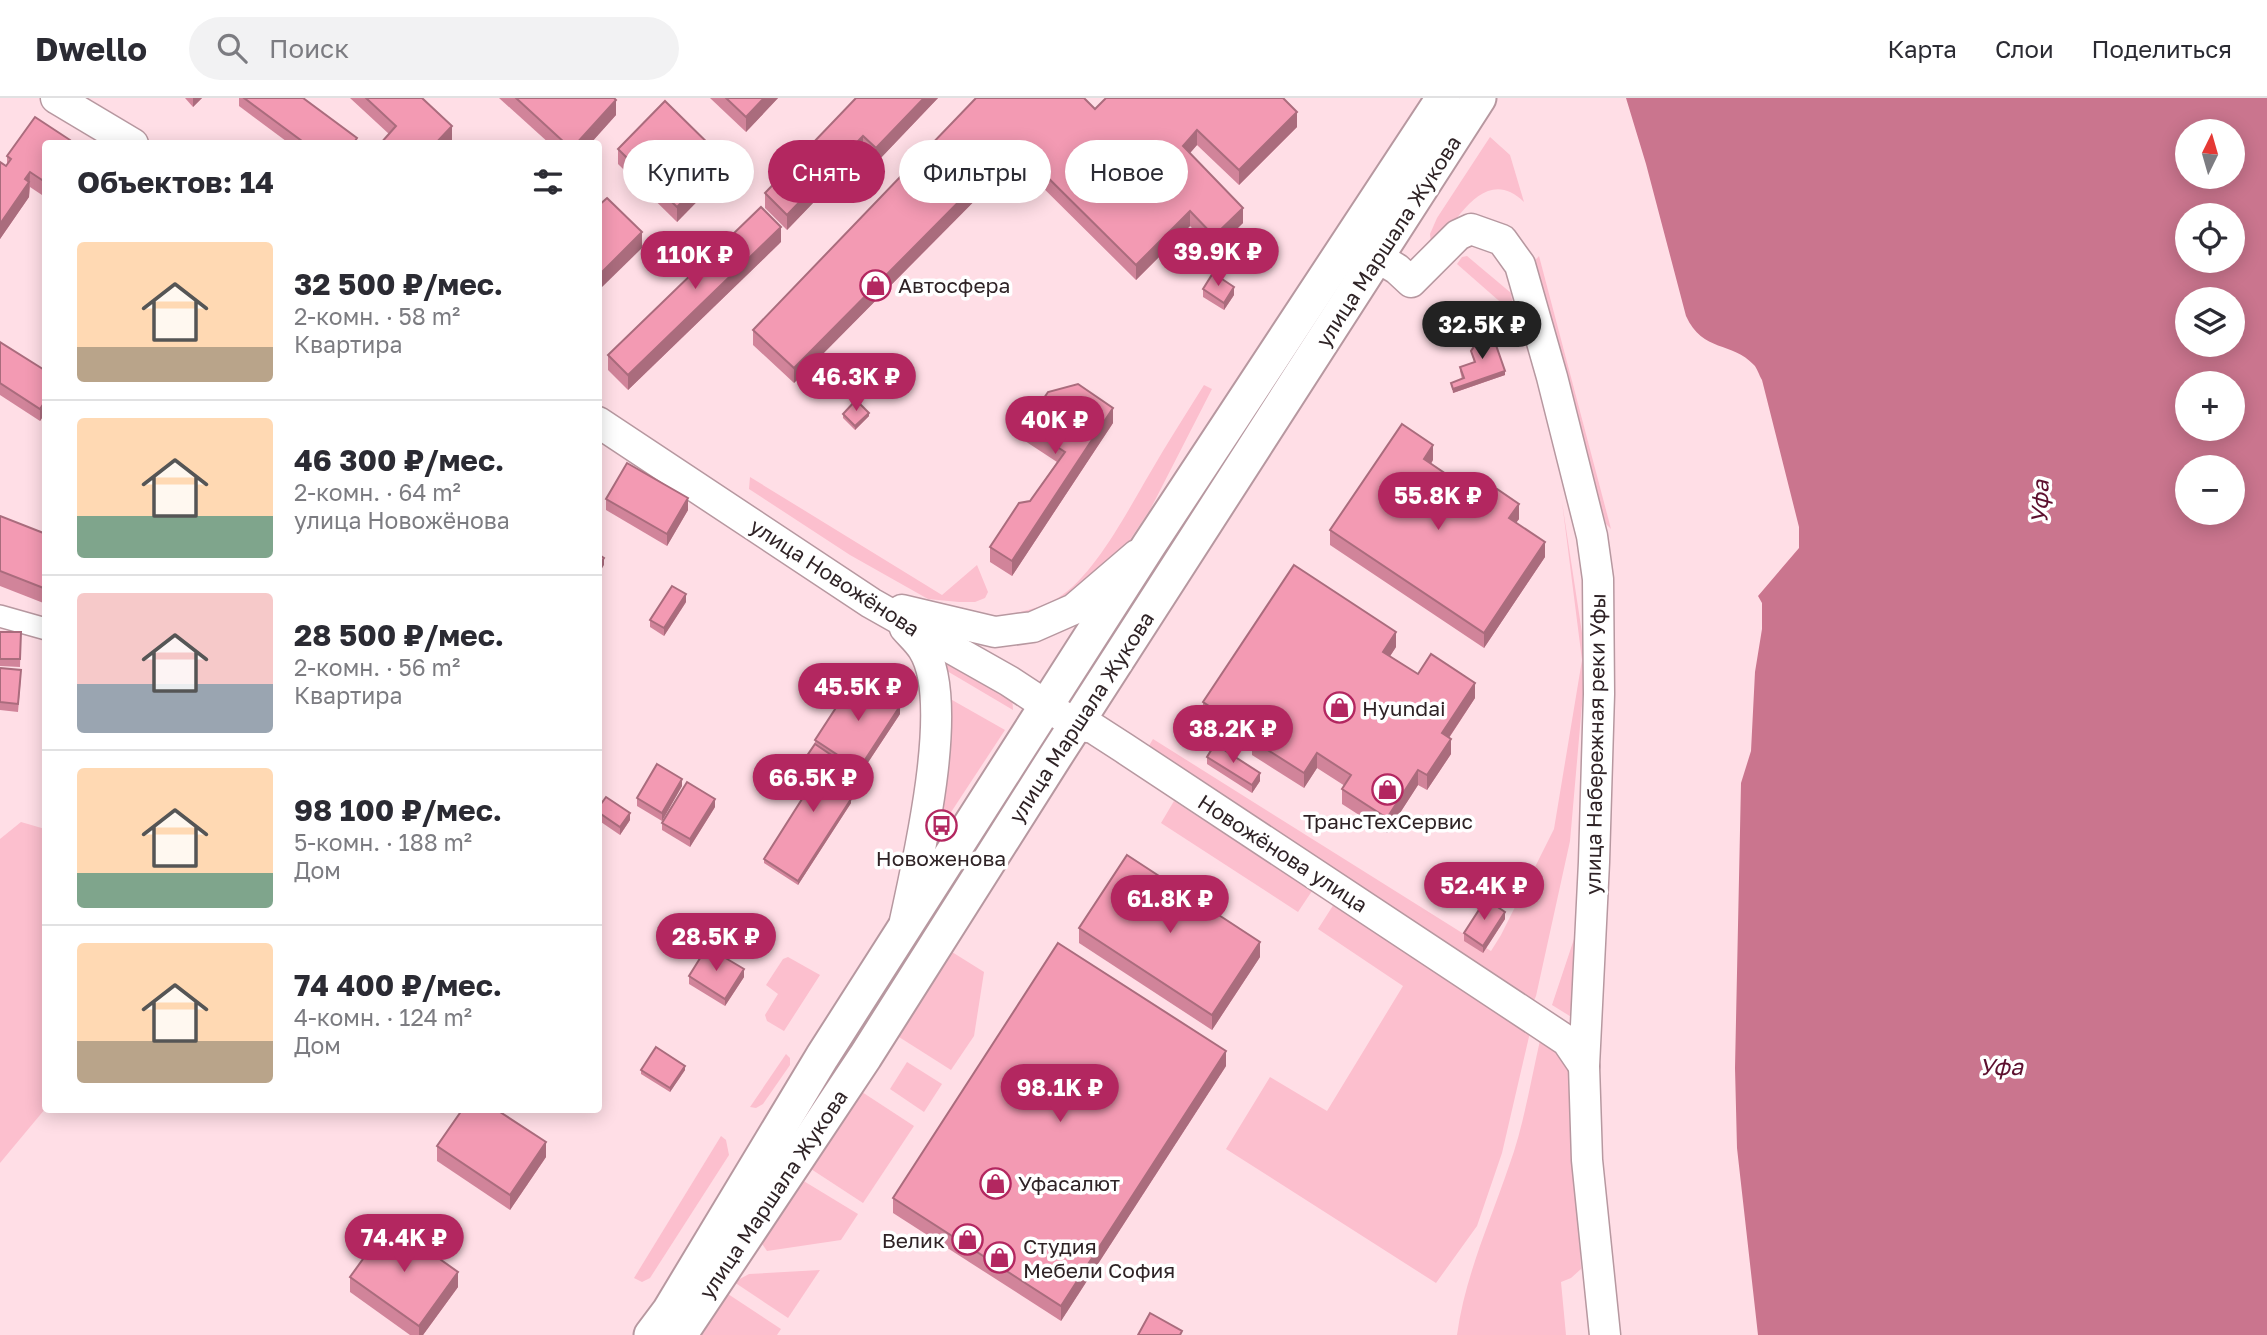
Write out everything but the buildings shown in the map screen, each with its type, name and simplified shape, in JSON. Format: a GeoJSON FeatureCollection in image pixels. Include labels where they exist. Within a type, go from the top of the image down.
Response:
{"type":"FeatureCollection","features":[{"type":"Feature","properties":{"kind":"main road","name":"улица Маршала Жукова"},"geometry":{"type":"LineString","coordinates":[[680,1335],[855,1071],[1377,257],[1457,105]]}},
{"type":"Feature","properties":{"kind":"main road","name":"улица Маршала Жукова"},"geometry":{"type":"LineString","coordinates":[[651,1335],[902,930],[1149,545],[1457,105]]}},
{"type":"Feature","properties":{"kind":"street"},"geometry":{"type":"LineString","coordinates":[[56,98],[126,140]]}},
{"type":"Feature","properties":{"kind":"street","name":"улица Набережная реки Уфы"},"geometry":{"type":"LineString","coordinates":[[1377,257],[1397,269],[1411,282],[1458,235],[1471,229],[1502,240],[1521,265],[1592,536],[1598,579],[1599,694],[1584,1066],[1587,1160],[1605,1335]]}},
{"type":"Feature","properties":{"kind":"street","name":"улица Новожёнова"},"geometry":{"type":"LineString","coordinates":[[602,425],[871,603],[1009,681],[1076,724]]}},
{"type":"Feature","properties":{"kind":"street"},"geometry":{"type":"LineString","coordinates":[[871,603],[995,632],[1033,627],[1074,609],[1149,545]]}},
{"type":"Feature","properties":{"kind":"street"},"geometry":{"type":"LineString","coordinates":[[871,603],[906,629],[924,650],[934,681],[936,732],[932,781],[902,930]]}},
{"type":"Feature","properties":{"kind":"street"},"geometry":{"type":"LineString","coordinates":[[0,616],[42,628]]}},
{"type":"Feature","properties":{"kind":"street","name":"Новожёнова улица"},"geometry":{"type":"LineString","coordinates":[[1076,724],[1093,728],[1567,1041],[1584,1066]]}},
{"type":"Feature","properties":{"kind":"shaded area"},"geometry":{"type":"Polygon","coordinates":[[[1490,137],[1510,155],[1524,202],[1509,192],[1496,189],[1483,193],[1460,214],[1432,253],[1430,234],[1437,218],[1490,137]]]}},
{"type":"Feature","properties":{"kind":"shaded area"},"geometry":{"type":"Polygon","coordinates":[[[1467,256],[1511,293],[1514,314],[1457,264],[1462,257],[1467,256]]]}},
{"type":"Feature","properties":{"kind":"shaded area"},"geometry":{"type":"Polygon","coordinates":[[[1539,256],[1611,529],[1606,524],[1531,265],[1539,256]]]}},
{"type":"Feature","properties":{"kind":"shaded area"},"geometry":{"type":"Polygon","coordinates":[[[1204,385],[1212,389],[1150,510],[1111,568],[1029,623],[985,618],[1041,606],[1072,588],[1098,558],[1121,523],[1204,385]]]}},
{"type":"Feature","properties":{"kind":"shaded area"},"geometry":{"type":"Polygon","coordinates":[[[750,477],[942,595],[977,565],[988,592],[985,598],[975,602],[928,599],[850,555],[749,489],[750,477]]]}},
{"type":"Feature","properties":{"kind":"shaded area"},"geometry":{"type":"Polygon","coordinates":[[[1562,502],[1586,659],[1570,841],[1536,996],[1531,1007],[1144,754],[1153,739],[1491,951],[1554,829],[1582,660],[1562,502]]]}},
{"type":"Feature","properties":{"kind":"shaded area"},"geometry":{"type":"Polygon","coordinates":[[[938,650],[1012,694],[1013,710],[942,668],[938,650]]]}},
{"type":"Feature","properties":{"kind":"shaded area"},"geometry":{"type":"Polygon","coordinates":[[[938,692],[1005,730],[938,832],[938,692]]]}},
{"type":"Feature","properties":{"kind":"shaded area"},"geometry":{"type":"Polygon","coordinates":[[[1174,801],[1312,891],[1298,912],[1161,823],[1174,801]]]}},
{"type":"Feature","properties":{"kind":"shaded area"},"geometry":{"type":"Polygon","coordinates":[[[21,822],[42,828],[42,1113],[0,1163],[0,839],[21,822]]]}},
{"type":"Feature","properties":{"kind":"shaded area"},"geometry":{"type":"Polygon","coordinates":[[[1334,904],[1531,1028],[1502,1153],[1477,1226],[1436,1283],[1226,1149],[1270,1077],[1327,1111],[1403,986],[1318,929],[1334,904]]]}},
{"type":"Feature","properties":{"kind":"shaded area"},"geometry":{"type":"Polygon","coordinates":[[[1584,909],[1573,1018],[1552,1005],[1584,909]]]}},
{"type":"Feature","properties":{"kind":"shaded area"},"geometry":{"type":"Polygon","coordinates":[[[952,952],[984,972],[974,1036],[951,1070],[899,1037],[952,952]]]}},
{"type":"Feature","properties":{"kind":"shaded area"},"geometry":{"type":"Polygon","coordinates":[[[788,957],[820,975],[784,1031],[767,1021],[765,1015],[778,994],[766,985],[783,959],[788,957]]]}},
{"type":"Feature","properties":{"kind":"shaded area"},"geometry":{"type":"Polygon","coordinates":[[[1541,1036],[1565,1053],[1570,1068],[1581,1269],[1561,1282],[1566,1335],[1457,1335],[1472,1270],[1519,1134],[1541,1036]]]}},
{"type":"Feature","properties":{"kind":"shaded area"},"geometry":{"type":"Polygon","coordinates":[[[786,1054],[790,1058],[790,1065],[763,1104],[756,1108],[750,1107],[786,1054]]]}},
{"type":"Feature","properties":{"kind":"shaded area"},"geometry":{"type":"Polygon","coordinates":[[[907,1062],[942,1084],[924,1112],[890,1089],[907,1062]]]}},
{"type":"Feature","properties":{"kind":"shaded area"},"geometry":{"type":"Polygon","coordinates":[[[862,1092],[914,1126],[863,1203],[811,1169],[862,1092]]]}},
{"type":"Feature","properties":{"kind":"shaded area"},"geometry":{"type":"Polygon","coordinates":[[[721,1136],[726,1140],[729,1155],[650,1278],[642,1282],[634,1278],[721,1136]]]}},
{"type":"Feature","properties":{"kind":"shaded area"},"geometry":{"type":"Polygon","coordinates":[[[802,1180],[858,1214],[841,1240],[767,1251],[760,1241],[802,1180]]]}},
{"type":"Feature","properties":{"kind":"shaded area"},"geometry":{"type":"Polygon","coordinates":[[[820,1270],[788,1318],[734,1282],[749,1274],[820,1270]]]}},
{"type":"Feature","properties":{"kind":"shaded area"},"geometry":{"type":"Polygon","coordinates":[[[728,1294],[781,1329],[777,1335],[702,1335],[728,1294]]]}},
{"type":"Feature","properties":{"kind":"water","name":"Уфа"},"geometry":{"type":"Polygon","coordinates":[[[1626,98],[2267,98],[2267,1335],[1758,1335],[1737,1148],[1735,1068],[1741,783],[1751,751],[1755,672],[1762,629],[1762,603],[1758,596],[1799,548],[1799,527],[1762,380],[1755,366],[1736,352],[1701,336],[1686,316],[1626,98]]]}},
{"type":"Feature","properties":{"kind":"place","name":"Автосфера"},"geometry":{"type":"Point","coordinates":[875,285]}},
{"type":"Feature","properties":{"kind":"place","name":"Hyundai"},"geometry":{"type":"Point","coordinates":[1339,708]}},
{"type":"Feature","properties":{"kind":"place","name":"ТрансТехСервис"},"geometry":{"type":"Point","coordinates":[1388,789]}},
{"type":"Feature","properties":{"kind":"place","name":"Новоженова"},"geometry":{"type":"Point","coordinates":[941,826]}},
{"type":"Feature","properties":{"kind":"place","name":"Уфасалют"},"geometry":{"type":"Point","coordinates":[995,1183]}},
{"type":"Feature","properties":{"kind":"place","name":"Велик"},"geometry":{"type":"Point","coordinates":[968,1240]}},
{"type":"Feature","properties":{"kind":"place","name":"Студия Мебели София"},"geometry":{"type":"Point","coordinates":[1000,1258]}}]}
